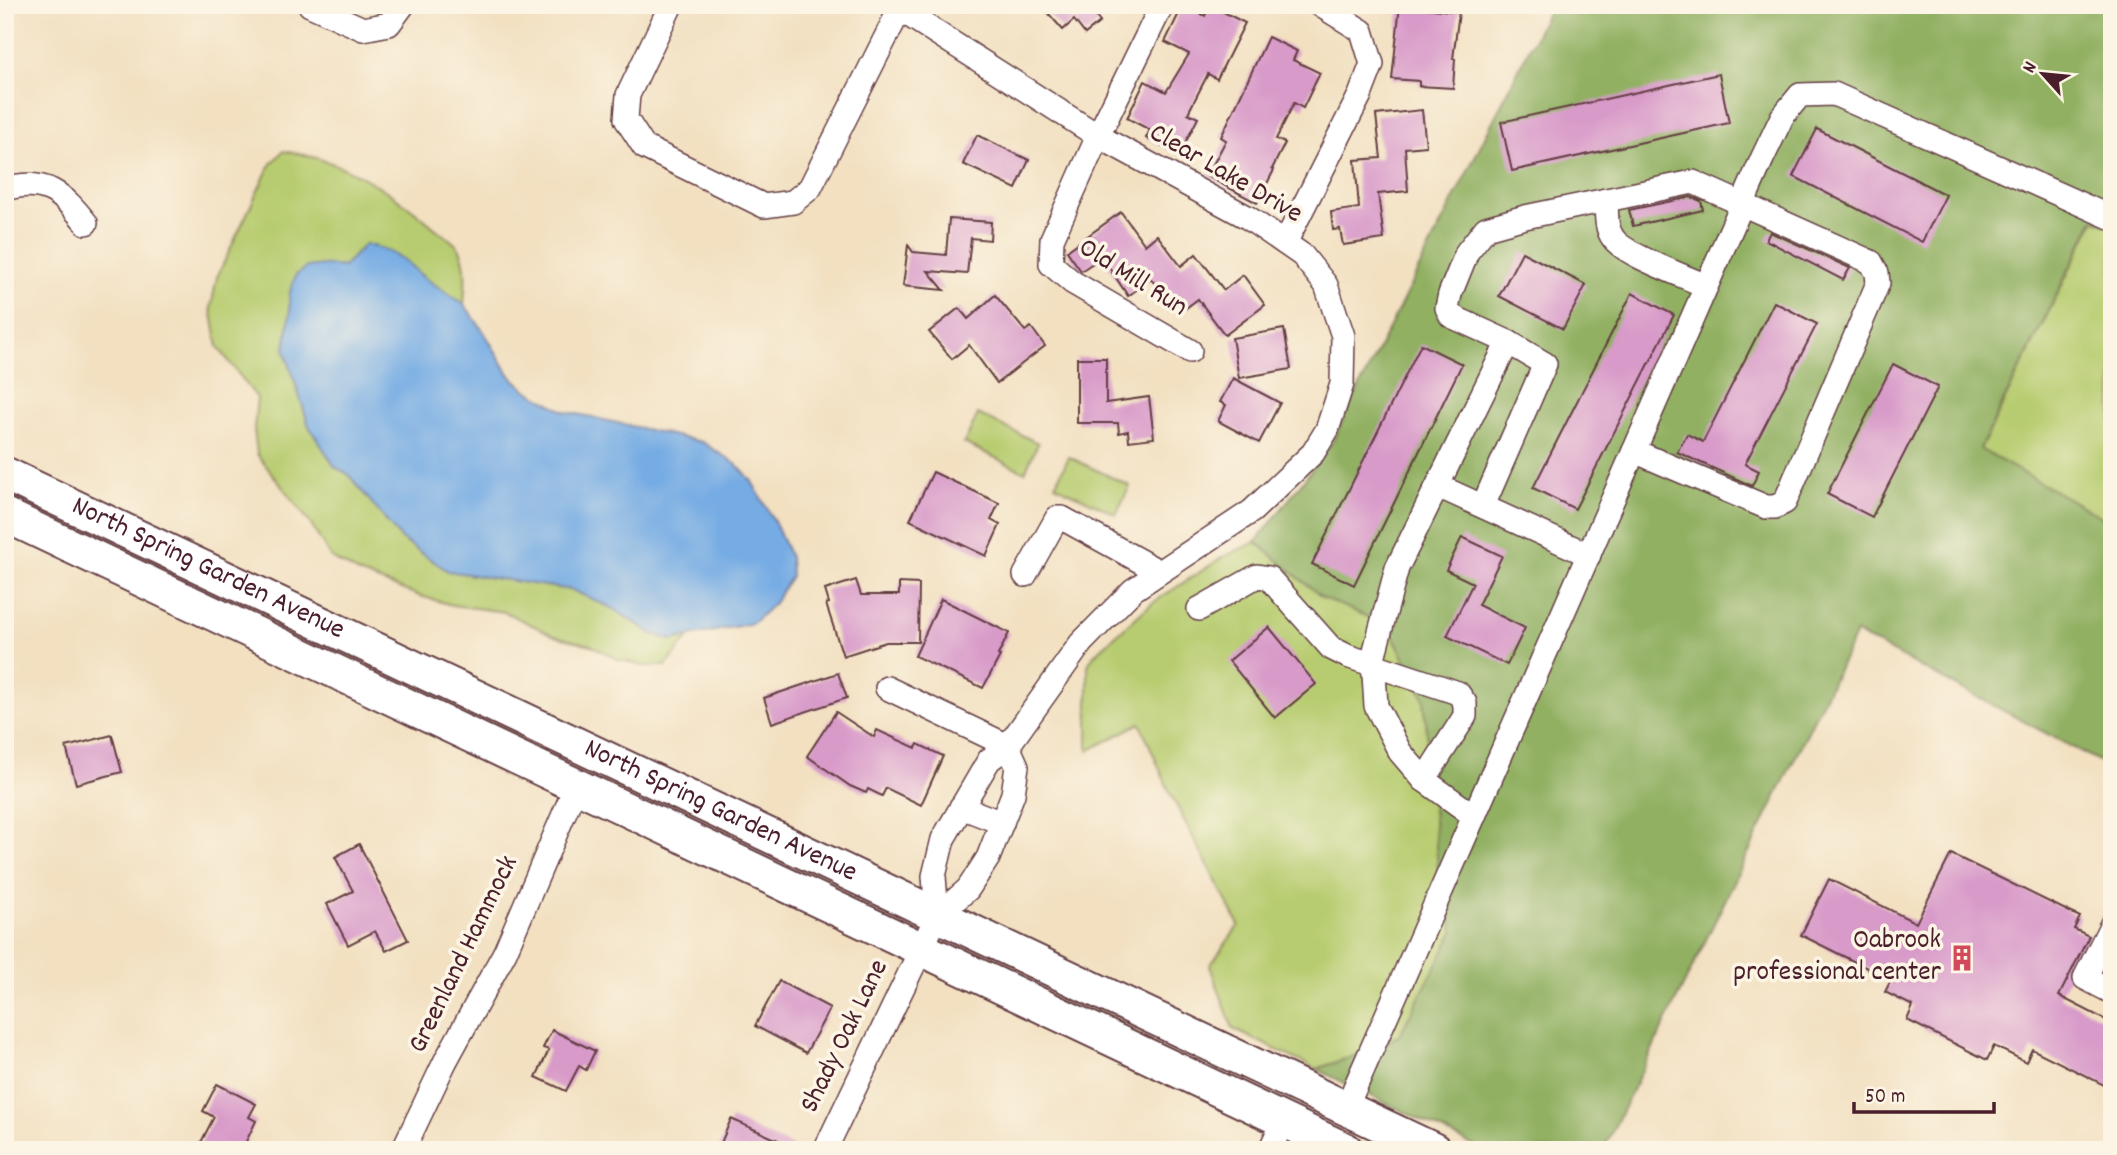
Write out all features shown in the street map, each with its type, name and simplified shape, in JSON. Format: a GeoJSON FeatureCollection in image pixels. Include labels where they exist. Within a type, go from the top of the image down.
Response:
{"type":"FeatureCollection","features":[{"type":"Feature","properties":{"kind":"highway","name":"North Spring Garden Avenue"},"geometry":{"type":"LineString","coordinates":[[5,474],[1434,1150]]}},
{"type":"Feature","properties":{"kind":"highway","name":"North Spring Garden Avenue"},"geometry":{"type":"LineString","coordinates":[[5,515],[921,950],[1277,1135],[1346,1150]]}},
{"type":"Feature","properties":{"kind":"street"},"geometry":{"type":"LineString","coordinates":[[310,5],[363,29],[389,24],[403,5]]}},
{"type":"Feature","properties":{"kind":"street"},"geometry":{"type":"LineString","coordinates":[[671,5],[628,95],[625,119],[644,147],[764,206],[793,202],[810,188],[898,7]]}},
{"type":"Feature","properties":{"kind":"street"},"geometry":{"type":"LineString","coordinates":[[1098,136],[1162,5]]}},
{"type":"Feature","properties":{"kind":"street"},"geometry":{"type":"LineString","coordinates":[[1285,243],[1360,95],[1372,64],[1362,31],[1320,5]]}},
{"type":"Feature","properties":{"kind":"street","name":"Clear Lake Drive"},"geometry":{"type":"LineString","coordinates":[[898,7],[1098,136],[1247,217],[1303,255],[1326,285],[1343,336],[1342,384],[1327,430],[1313,453],[1252,511],[1133,590],[1081,643],[1008,746],[989,760],[943,839],[934,876],[937,916]]}},
{"type":"Feature","properties":{"kind":"street"},"geometry":{"type":"LineString","coordinates":[[1346,1108],[1743,203],[1782,117],[1800,95],[1834,94],[2112,218]]}},
{"type":"Feature","properties":{"kind":"street","name":"Old Mill Run"},"geometry":{"type":"LineString","coordinates":[[1098,136],[1052,239],[1052,264],[1072,282],[1190,351]]}},
{"type":"Feature","properties":{"kind":"street"},"geometry":{"type":"LineString","coordinates":[[1483,506],[1545,364],[1508,342],[1451,316],[1447,309],[1450,294],[1467,252],[1486,228],[1693,182],[1871,262],[1877,273],[1878,284],[1785,502],[1775,507],[1766,507],[1634,451]]}},
{"type":"Feature","properties":{"kind":"street"},"geometry":{"type":"LineString","coordinates":[[5,189],[18,185],[50,188],[66,198],[86,223]]}},
{"type":"Feature","properties":{"kind":"street"},"geometry":{"type":"LineString","coordinates":[[1606,200],[1607,224],[1612,238],[1623,248],[1706,286]]}},
{"type":"Feature","properties":{"kind":"street"},"geometry":{"type":"LineString","coordinates":[[1474,817],[1424,780],[1400,752],[1377,706],[1373,657],[1397,568],[1508,342]]}},
{"type":"Feature","properties":{"kind":"street"},"geometry":{"type":"LineString","coordinates":[[1438,485],[1589,555]]}},
{"type":"Feature","properties":{"kind":"street"},"geometry":{"type":"LineString","coordinates":[[1025,575],[1057,518],[1062,518],[1158,571]]}},
{"type":"Feature","properties":{"kind":"street"},"geometry":{"type":"LineString","coordinates":[[1199,609],[1257,576],[1269,578],[1331,648],[1347,656],[1458,693],[1465,703],[1465,716],[1424,780]]}},
{"type":"Feature","properties":{"kind":"street"},"geometry":{"type":"LineString","coordinates":[[887,688],[1008,746]]}},
{"type":"Feature","properties":{"kind":"street","name":"Clear Lake Drive"},"geometry":{"type":"LineString","coordinates":[[921,950],[937,916],[968,890],[988,858],[1013,794],[1017,766],[1008,746]]}},
{"type":"Feature","properties":{"kind":"street","name":"Greenland Hammock"},"geometry":{"type":"LineString","coordinates":[[403,1150],[445,1062],[505,952],[576,786]]}},
{"type":"Feature","properties":{"kind":"street"},"geometry":{"type":"LineString","coordinates":[[961,807],[1002,823]]}},
{"type":"Feature","properties":{"kind":"street"},"geometry":{"type":"LineString","coordinates":[[2112,924],[2085,978],[2112,992]]}},
{"type":"Feature","properties":{"kind":"street","name":"Shady Oak Lane"},"geometry":{"type":"LineString","coordinates":[[825,1150],[921,950]]}},
{"type":"Feature","properties":{"kind":"green space"},"geometry":{"type":"Polygon","coordinates":[[[1551,5],[2112,5],[2112,227],[2094,219],[1980,449],[2112,523],[2112,768],[1856,633],[1603,1150],[1482,1150],[1316,1069],[1399,1036],[1454,932],[1439,881],[1424,698],[1388,625],[1323,598],[1256,542],[1330,446],[1551,5]]]}},
{"type":"Feature","properties":{"kind":"green space"},"geometry":{"type":"Polygon","coordinates":[[[283,151],[325,161],[384,189],[456,244],[464,263],[464,304],[423,277],[403,259],[366,244],[343,267],[325,265],[289,295],[290,314],[285,350],[309,426],[335,467],[348,473],[401,539],[448,571],[572,590],[612,608],[653,634],[671,640],[689,637],[666,666],[643,666],[618,659],[591,645],[555,636],[505,612],[452,605],[420,596],[361,574],[331,558],[310,523],[257,454],[254,429],[257,398],[218,347],[211,308],[217,277],[270,165],[283,151]]]}},
{"type":"Feature","properties":{"kind":"green space"},"geometry":{"type":"Polygon","coordinates":[[[2095,219],[2112,227],[2112,523],[1980,450],[2095,219]]]}},
{"type":"Feature","properties":{"kind":"green space"},"geometry":{"type":"Polygon","coordinates":[[[978,414],[1038,443],[1025,472],[964,443],[978,414]]]}},
{"type":"Feature","properties":{"kind":"green space"},"geometry":{"type":"Polygon","coordinates":[[[1069,457],[1130,486],[1116,514],[1055,485],[1069,457]]]}},
{"type":"Feature","properties":{"kind":"green space"},"geometry":{"type":"Polygon","coordinates":[[[1256,542],[1323,598],[1388,625],[1424,698],[1439,881],[1454,932],[1399,1036],[1316,1069],[1233,1029],[1210,966],[1239,925],[1170,793],[1140,723],[1088,751],[1088,665],[1094,655],[1151,604],[1223,557],[1256,542]]]}},
{"type":"Feature","properties":{"kind":"water"},"geometry":{"type":"Polygon","coordinates":[[[365,244],[403,259],[423,277],[464,304],[509,374],[525,389],[564,411],[702,442],[736,464],[751,480],[790,557],[791,576],[774,603],[753,623],[671,640],[653,634],[612,608],[572,590],[448,571],[401,539],[348,474],[335,467],[309,426],[285,350],[290,314],[289,295],[296,275],[307,267],[343,267],[365,244]]]}},
{"type":"Feature","properties":{"kind":"building"},"geometry":{"type":"Polygon","coordinates":[[[1041,5],[1092,5],[1089,8],[1100,22],[1085,34],[1074,20],[1063,30],[1041,5]]]}},
{"type":"Feature","properties":{"kind":"building"},"geometry":{"type":"Polygon","coordinates":[[[1183,5],[1205,16],[1210,5],[1245,23],[1217,79],[1208,74],[1188,113],[1198,118],[1179,155],[1146,138],[1150,130],[1127,118],[1145,81],[1166,92],[1189,54],[1165,42],[1183,5]]]}},
{"type":"Feature","properties":{"kind":"building"},"geometry":{"type":"Polygon","coordinates":[[[1400,5],[1459,12],[1453,59],[1453,88],[1419,86],[1419,81],[1392,79],[1400,5]]]}},
{"type":"Feature","properties":{"kind":"building"},"geometry":{"type":"Polygon","coordinates":[[[1268,37],[1297,51],[1293,60],[1320,73],[1303,108],[1294,103],[1276,139],[1285,143],[1257,203],[1207,176],[1226,140],[1221,137],[1268,37]]]}},
{"type":"Feature","properties":{"kind":"building"},"geometry":{"type":"Polygon","coordinates":[[[1719,74],[1729,123],[1512,171],[1501,122],[1719,74]]]}},
{"type":"Feature","properties":{"kind":"building"},"geometry":{"type":"Polygon","coordinates":[[[1422,110],[1426,146],[1405,148],[1408,191],[1378,194],[1384,239],[1343,245],[1340,229],[1333,230],[1331,212],[1359,208],[1355,160],[1381,158],[1376,115],[1422,110]]]}},
{"type":"Feature","properties":{"kind":"building"},"geometry":{"type":"Polygon","coordinates":[[[1817,129],[1946,195],[1922,242],[1793,176],[1817,129]]]}},
{"type":"Feature","properties":{"kind":"building"},"geometry":{"type":"Polygon","coordinates":[[[977,135],[1029,160],[1016,189],[963,164],[977,135]]]}},
{"type":"Feature","properties":{"kind":"building"},"geometry":{"type":"Polygon","coordinates":[[[1691,197],[1701,201],[1703,210],[1633,226],[1629,210],[1691,197]]]}},
{"type":"Feature","properties":{"kind":"building"},"geometry":{"type":"Polygon","coordinates":[[[1121,212],[1145,245],[1157,235],[1181,266],[1196,254],[1224,290],[1243,275],[1265,305],[1225,335],[1198,299],[1178,314],[1151,279],[1128,296],[1102,257],[1081,271],[1067,251],[1121,212]]]}},
{"type":"Feature","properties":{"kind":"building"},"geometry":{"type":"Polygon","coordinates":[[[949,219],[991,222],[990,240],[971,238],[967,274],[928,271],[944,290],[903,286],[908,245],[913,252],[946,255],[949,219]]]}},
{"type":"Feature","properties":{"kind":"building"},"geometry":{"type":"Polygon","coordinates":[[[1770,232],[1850,268],[1843,280],[1766,240],[1770,232]]]}},
{"type":"Feature","properties":{"kind":"building"},"geometry":{"type":"Polygon","coordinates":[[[1522,252],[1586,285],[1563,329],[1499,296],[1522,252]]]}},
{"type":"Feature","properties":{"kind":"building"},"geometry":{"type":"Polygon","coordinates":[[[1632,293],[1674,315],[1575,509],[1533,488],[1632,293]]]}},
{"type":"Feature","properties":{"kind":"building"},"geometry":{"type":"Polygon","coordinates":[[[995,295],[1025,331],[1031,327],[1045,346],[997,383],[969,345],[952,359],[929,332],[959,308],[968,319],[995,295]]]}},
{"type":"Feature","properties":{"kind":"building"},"geometry":{"type":"Polygon","coordinates":[[[1774,302],[1817,324],[1745,464],[1759,471],[1752,486],[1677,452],[1687,434],[1703,442],[1774,302]]]}},
{"type":"Feature","properties":{"kind":"building"},"geometry":{"type":"Polygon","coordinates":[[[1284,329],[1291,369],[1239,378],[1232,338],[1284,329]]]}},
{"type":"Feature","properties":{"kind":"building"},"geometry":{"type":"Polygon","coordinates":[[[1421,344],[1462,364],[1354,585],[1312,564],[1421,344]]]}},
{"type":"Feature","properties":{"kind":"building"},"geometry":{"type":"Polygon","coordinates":[[[1077,358],[1106,358],[1106,403],[1149,397],[1154,438],[1129,441],[1128,431],[1119,433],[1118,423],[1077,423],[1077,358]]]}},
{"type":"Feature","properties":{"kind":"building"},"geometry":{"type":"Polygon","coordinates":[[[1893,364],[1938,387],[1872,517],[1827,494],[1893,364]]]}},
{"type":"Feature","properties":{"kind":"building"},"geometry":{"type":"Polygon","coordinates":[[[1233,378],[1280,403],[1259,443],[1218,421],[1226,405],[1220,402],[1233,378]]]}},
{"type":"Feature","properties":{"kind":"building"},"geometry":{"type":"Polygon","coordinates":[[[933,472],[999,503],[991,520],[1000,525],[986,556],[910,520],[933,472]]]}},
{"type":"Feature","properties":{"kind":"building"},"geometry":{"type":"Polygon","coordinates":[[[1462,537],[1502,556],[1478,605],[1525,628],[1507,665],[1447,636],[1473,583],[1446,570],[1462,537]]]}},
{"type":"Feature","properties":{"kind":"building"},"geometry":{"type":"Polygon","coordinates":[[[856,580],[861,595],[899,595],[899,583],[919,584],[918,642],[886,642],[843,656],[826,604],[829,603],[825,590],[856,580]]]}},
{"type":"Feature","properties":{"kind":"building"},"geometry":{"type":"Polygon","coordinates":[[[941,599],[1009,633],[983,688],[915,656],[941,599]]]}},
{"type":"Feature","properties":{"kind":"building"},"geometry":{"type":"Polygon","coordinates":[[[1269,627],[1316,684],[1275,718],[1229,661],[1269,627]]]}},
{"type":"Feature","properties":{"kind":"building"},"geometry":{"type":"Polygon","coordinates":[[[838,673],[847,698],[772,723],[764,698],[838,673]]]}},
{"type":"Feature","properties":{"kind":"building"},"geometry":{"type":"Polygon","coordinates":[[[836,712],[874,737],[877,730],[916,748],[918,744],[943,756],[921,805],[886,788],[882,796],[868,789],[866,793],[850,786],[807,756],[836,712]]]}},
{"type":"Feature","properties":{"kind":"building"},"geometry":{"type":"Polygon","coordinates":[[[112,735],[122,772],[76,784],[66,747],[112,735]]]}},
{"type":"Feature","properties":{"kind":"building"},"geometry":{"type":"Polygon","coordinates":[[[359,844],[408,940],[386,951],[375,931],[348,945],[327,904],[353,891],[335,857],[359,844]]]}},
{"type":"Feature","properties":{"kind":"building","name":"Oabrook professional center"},"geometry":{"type":"Polygon","coordinates":[[[1951,854],[2080,917],[2074,929],[2089,936],[2059,996],[2112,1023],[2112,1089],[2032,1049],[2026,1062],[1994,1046],[1987,1060],[1907,1020],[1913,1006],[1885,992],[1891,980],[1801,935],[1829,879],[1916,923],[1951,854]]]}},
{"type":"Feature","properties":{"kind":"building"},"geometry":{"type":"Polygon","coordinates":[[[779,981],[830,1008],[806,1053],[755,1026],[779,981]]]}},
{"type":"Feature","properties":{"kind":"building"},"geometry":{"type":"Polygon","coordinates":[[[552,1030],[595,1051],[586,1070],[579,1066],[566,1091],[536,1077],[549,1050],[543,1048],[552,1030]]]}},
{"type":"Feature","properties":{"kind":"building"},"geometry":{"type":"Polygon","coordinates":[[[217,1084],[256,1104],[249,1117],[256,1121],[242,1150],[197,1150],[214,1117],[203,1111],[217,1084]]]}},
{"type":"Feature","properties":{"kind":"building"},"geometry":{"type":"Polygon","coordinates":[[[731,1119],[800,1150],[718,1150],[731,1119]]]}},
{"type":"Feature","properties":{"kind":"place","name":"Oabrook professional center"},"geometry":{"type":"Point","coordinates":[1962,958]}}]}
